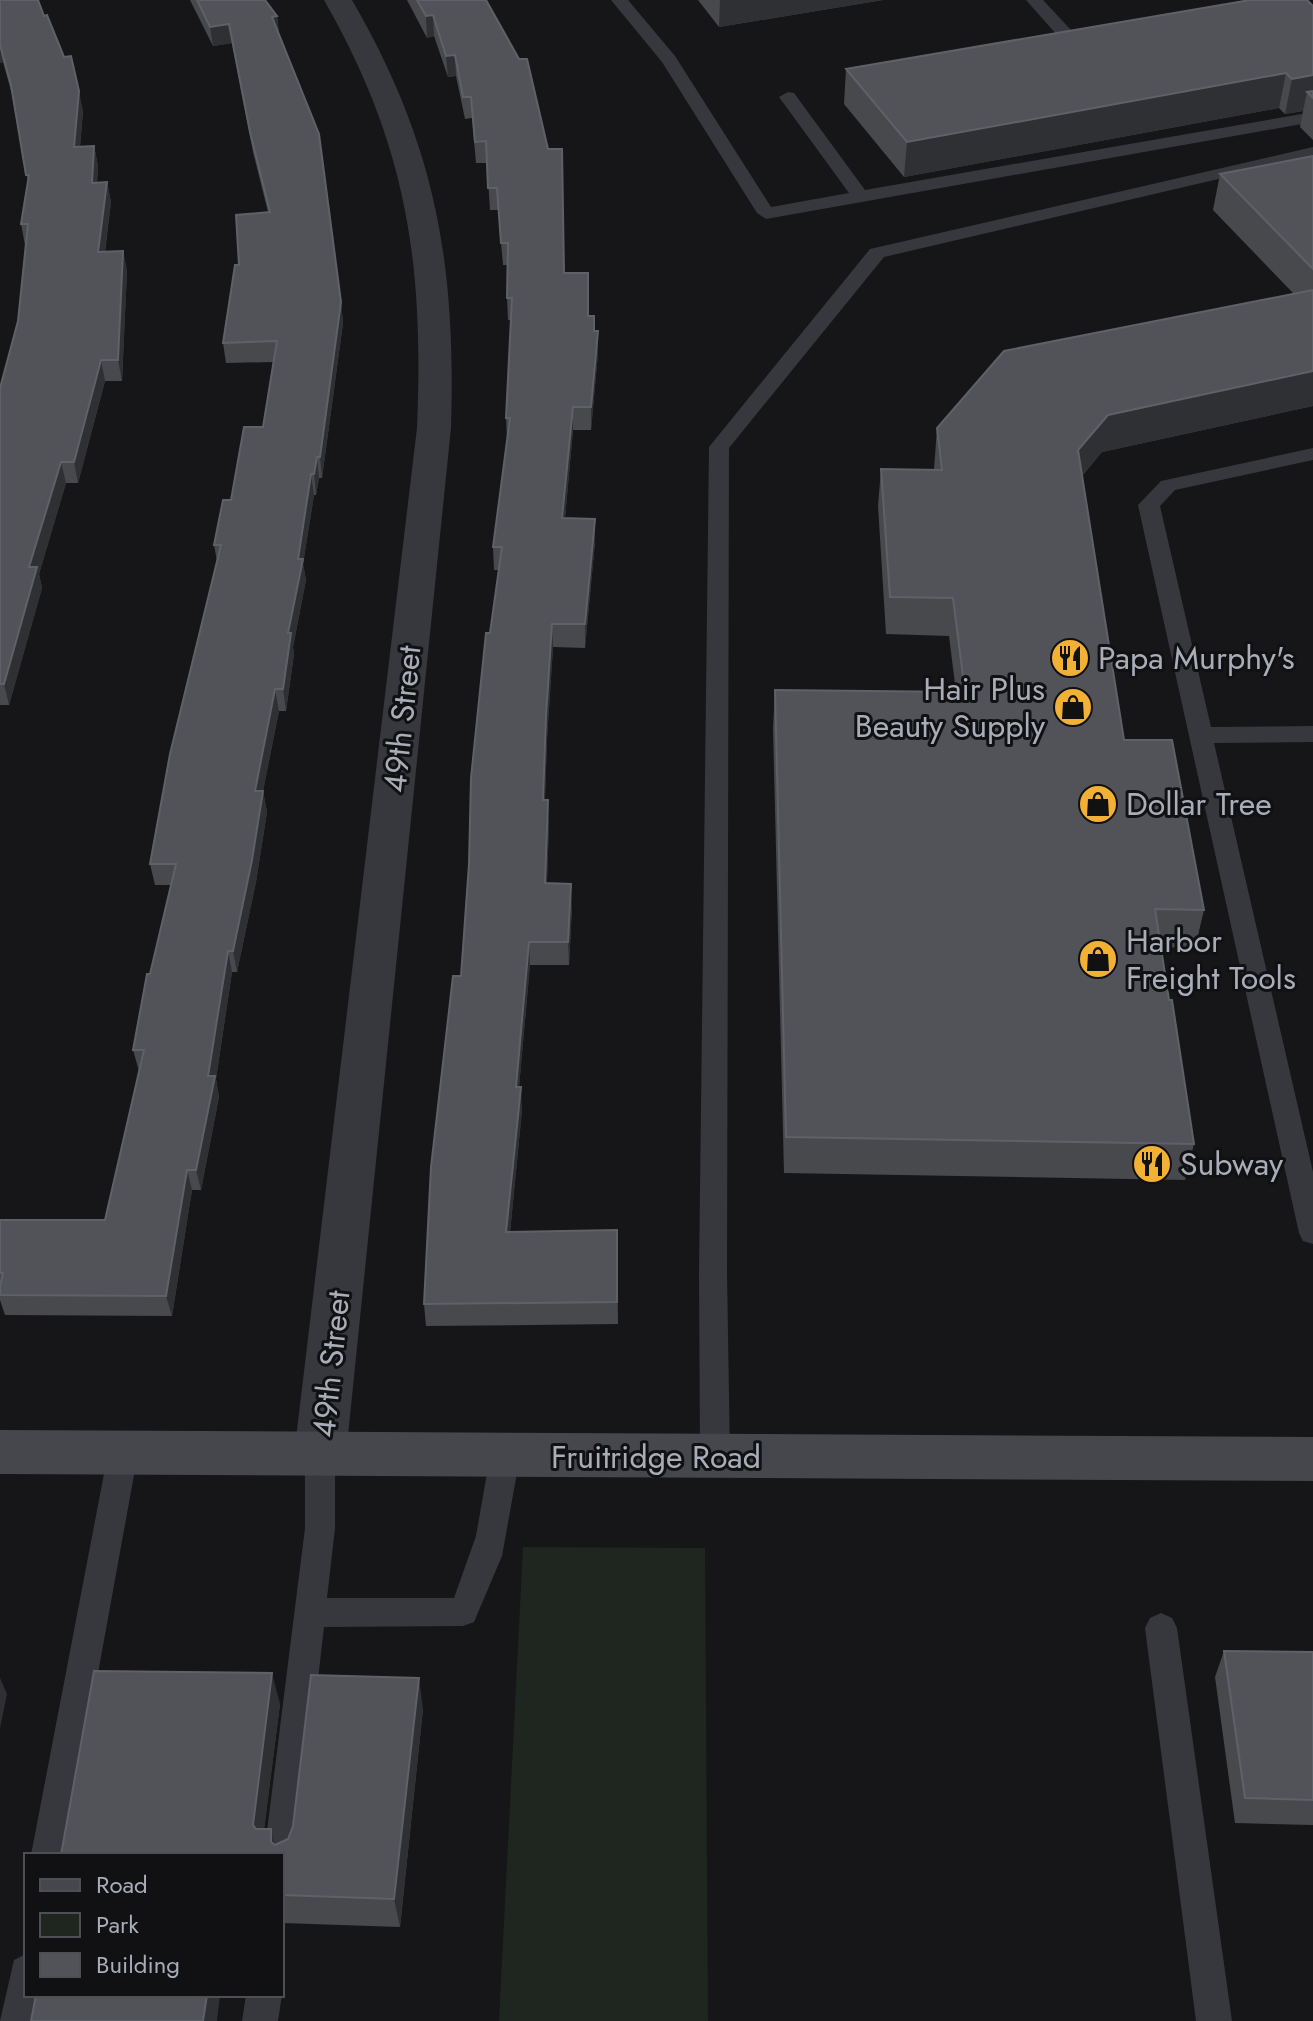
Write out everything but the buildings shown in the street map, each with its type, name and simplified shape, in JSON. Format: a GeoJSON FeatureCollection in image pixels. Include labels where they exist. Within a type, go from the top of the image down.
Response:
{"type":"FeatureCollection","features":[{"type":"Feature","properties":{"kind":"main road","name":"Fruitridge Road"},"geometry":{"type":"LineString","coordinates":[[0,1452],[1313,1459]]}},
{"type":"Feature","properties":{"kind":"street","name":"49th Street"},"geometry":{"type":"LineString","coordinates":[[320,1455],[434,428],[437,327],[428,235],[414,172],[394,110],[362,39],[338,0]]}},
{"type":"Feature","properties":{"kind":"lane"},"geometry":{"type":"LineString","coordinates":[[619,0],[669,60],[766,213],[1313,117]]}},
{"type":"Feature","properties":{"kind":"lane"},"geometry":{"type":"LineString","coordinates":[[1034,0],[1078,48]]}},
{"type":"Feature","properties":{"kind":"lane"},"geometry":{"type":"LineString","coordinates":[[788,97],[861,197]]}},
{"type":"Feature","properties":{"kind":"lane"},"geometry":{"type":"LineString","coordinates":[[715,1457],[713,1257],[719,447],[877,253],[1313,152]]}},
{"type":"Feature","properties":{"kind":"lane"},"geometry":{"type":"LineString","coordinates":[[1313,454],[1168,485],[1149,505],[1313,1233]]}},
{"type":"Feature","properties":{"kind":"lane"},"geometry":{"type":"LineString","coordinates":[[1199,735],[1313,734]]}},
{"type":"Feature","properties":{"kind":"lane"},"geometry":{"type":"LineString","coordinates":[[48,1853],[123,1453]]}},
{"type":"Feature","properties":{"kind":"lane"},"geometry":{"type":"LineString","coordinates":[[281,1853],[320,1528],[320,1455]]}},
{"type":"Feature","properties":{"kind":"lane"},"geometry":{"type":"LineString","coordinates":[[310,1613],[463,1612],[477,1588],[493,1530],[505,1456]]}},
{"type":"Feature","properties":{"kind":"lane"},"geometry":{"type":"LineString","coordinates":[[1161,1628],[1214,2021]]}},
{"type":"Feature","properties":{"kind":"lane"},"geometry":{"type":"LineString","coordinates":[[17,2021],[24,1983]]}},
{"type":"Feature","properties":{"kind":"lane"},"geometry":{"type":"LineString","coordinates":[[260,2021],[264,1997]]}},
{"type":"Feature","properties":{"kind":"green space"},"geometry":{"type":"Polygon","coordinates":[[[523,1547],[705,1548],[708,2021],[499,2021],[523,1547]]]}},
{"type":"Feature","properties":{"kind":"place","name":"Papa Murphy's"},"geometry":{"type":"Point","coordinates":[1070,658]}},
{"type":"Feature","properties":{"kind":"place","name":"Hair Plus Beauty Supply"},"geometry":{"type":"Point","coordinates":[1073,707]}},
{"type":"Feature","properties":{"kind":"place","name":"Dollar Tree"},"geometry":{"type":"Point","coordinates":[1098,804]}},
{"type":"Feature","properties":{"kind":"place","name":"Harbor Freight Tools"},"geometry":{"type":"Point","coordinates":[1098,959]}},
{"type":"Feature","properties":{"kind":"place","name":"Subway"},"geometry":{"type":"Point","coordinates":[1152,1164]}}]}
